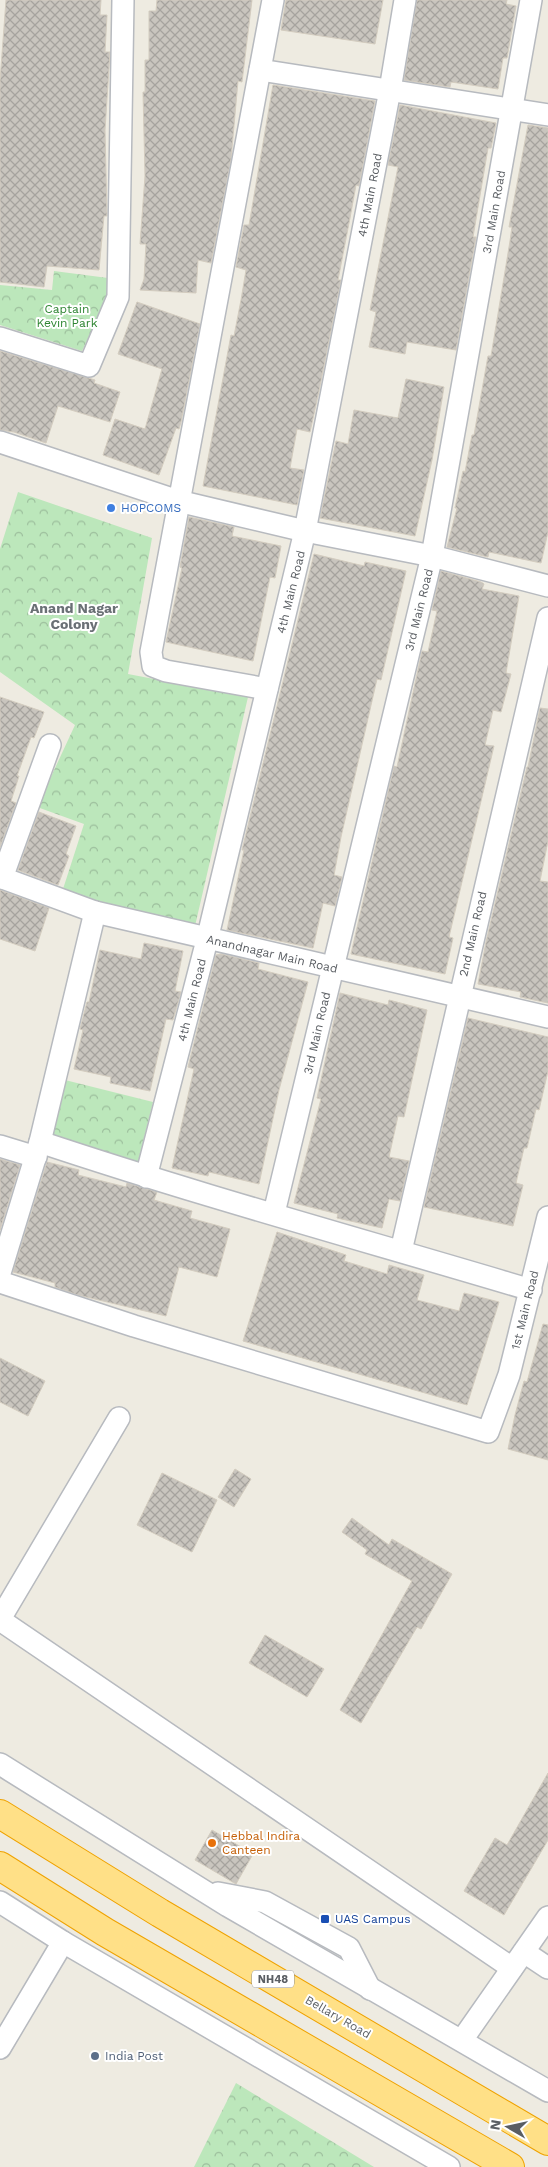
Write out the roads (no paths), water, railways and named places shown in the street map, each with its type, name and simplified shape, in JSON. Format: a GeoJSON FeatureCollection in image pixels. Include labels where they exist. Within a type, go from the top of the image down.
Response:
{"type":"FeatureCollection","features":[{"type":"Feature","properties":{"kind":"highway","name":"Bellary Road"},"geometry":{"type":"LineString","coordinates":[[0,1814],[160,1913],[548,2141]]}},
{"type":"Feature","properties":{"kind":"highway"},"geometry":{"type":"LineString","coordinates":[[0,1866],[105,1932],[510,2167]]}},
{"type":"Feature","properties":{"kind":"street"},"geometry":{"type":"LineString","coordinates":[[0,338],[89,366],[118,297],[123,0]]}},
{"type":"Feature","properties":{"kind":"street"},"geometry":{"type":"LineString","coordinates":[[267,689],[153,666],[151,652],[272,0]]}},
{"type":"Feature","properties":{"kind":"street","name":"4th Main Road"},"geometry":{"type":"LineString","coordinates":[[146,1177],[207,940],[305,531],[390,90],[405,0]]}},
{"type":"Feature","properties":{"kind":"street","name":"3rd Main Road"},"geometry":{"type":"LineString","coordinates":[[274,1213],[432,556],[531,0]]}},
{"type":"Feature","properties":{"kind":"street"},"geometry":{"type":"LineString","coordinates":[[260,70],[548,115]]}},
{"type":"Feature","properties":{"kind":"street"},"geometry":{"type":"LineString","coordinates":[[0,442],[178,501],[305,531],[432,556],[548,586]]}},
{"type":"Feature","properties":{"kind":"street","name":"2nd Main Road"},"geometry":{"type":"LineString","coordinates":[[401,1251],[548,618]]}},
{"type":"Feature","properties":{"kind":"street"},"geometry":{"type":"LineString","coordinates":[[1,878],[50,745]]}},
{"type":"Feature","properties":{"kind":"street","name":"Anandnagar Main Road"},"geometry":{"type":"LineString","coordinates":[[1,878],[95,912],[207,940],[548,1017]]}},
{"type":"Feature","properties":{"kind":"street"},"geometry":{"type":"LineString","coordinates":[[0,1273],[38,1150],[95,912]]}},
{"type":"Feature","properties":{"kind":"street"},"geometry":{"type":"LineString","coordinates":[[0,1146],[38,1150],[146,1177],[274,1213],[531,1290]]}},
{"type":"Feature","properties":{"kind":"street","name":"1st Main Road"},"geometry":{"type":"LineString","coordinates":[[0,1282],[134,1326],[488,1432],[509,1375],[548,1217]]}},
{"type":"Feature","properties":{"kind":"street"},"geometry":{"type":"LineString","coordinates":[[119,1418],[0,1619],[518,1960],[548,1968]]}},
{"type":"Feature","properties":{"kind":"street"},"geometry":{"type":"LineString","coordinates":[[0,1764],[203,1890],[548,2091]]}},
{"type":"Feature","properties":{"kind":"street"},"geometry":{"type":"LineString","coordinates":[[0,1902],[63,1942],[447,2166]]}},
{"type":"Feature","properties":{"kind":"street"},"geometry":{"type":"LineString","coordinates":[[462,2040],[548,1917]]}},
{"type":"Feature","properties":{"kind":"street"},"geometry":{"type":"LineString","coordinates":[[0,2048],[63,1942]]}},
{"type":"Feature","properties":{"kind":"place","name":"HOPCOMS"},"geometry":{"type":"Point","coordinates":[111,508]}},
{"type":"Feature","properties":{"kind":"place","name":"Hebbal Indira Canteen"},"geometry":{"type":"Point","coordinates":[212,1843]}},
{"type":"Feature","properties":{"kind":"place","name":"UAS Campus"},"geometry":{"type":"Point","coordinates":[325,1919]}},
{"type":"Feature","properties":{"kind":"place","name":"India Post"},"geometry":{"type":"Point","coordinates":[95,2056]}},
{"type":"Feature","properties":{"kind":"district","name":"Anand Nagar Colony"},"geometry":{"type":"Point","coordinates":[74,616]}},
{"type":"Feature","properties":{"kind":"park label","name":"Captain Kevin Park"},"geometry":{"type":"Point","coordinates":[67,316]}}]}
